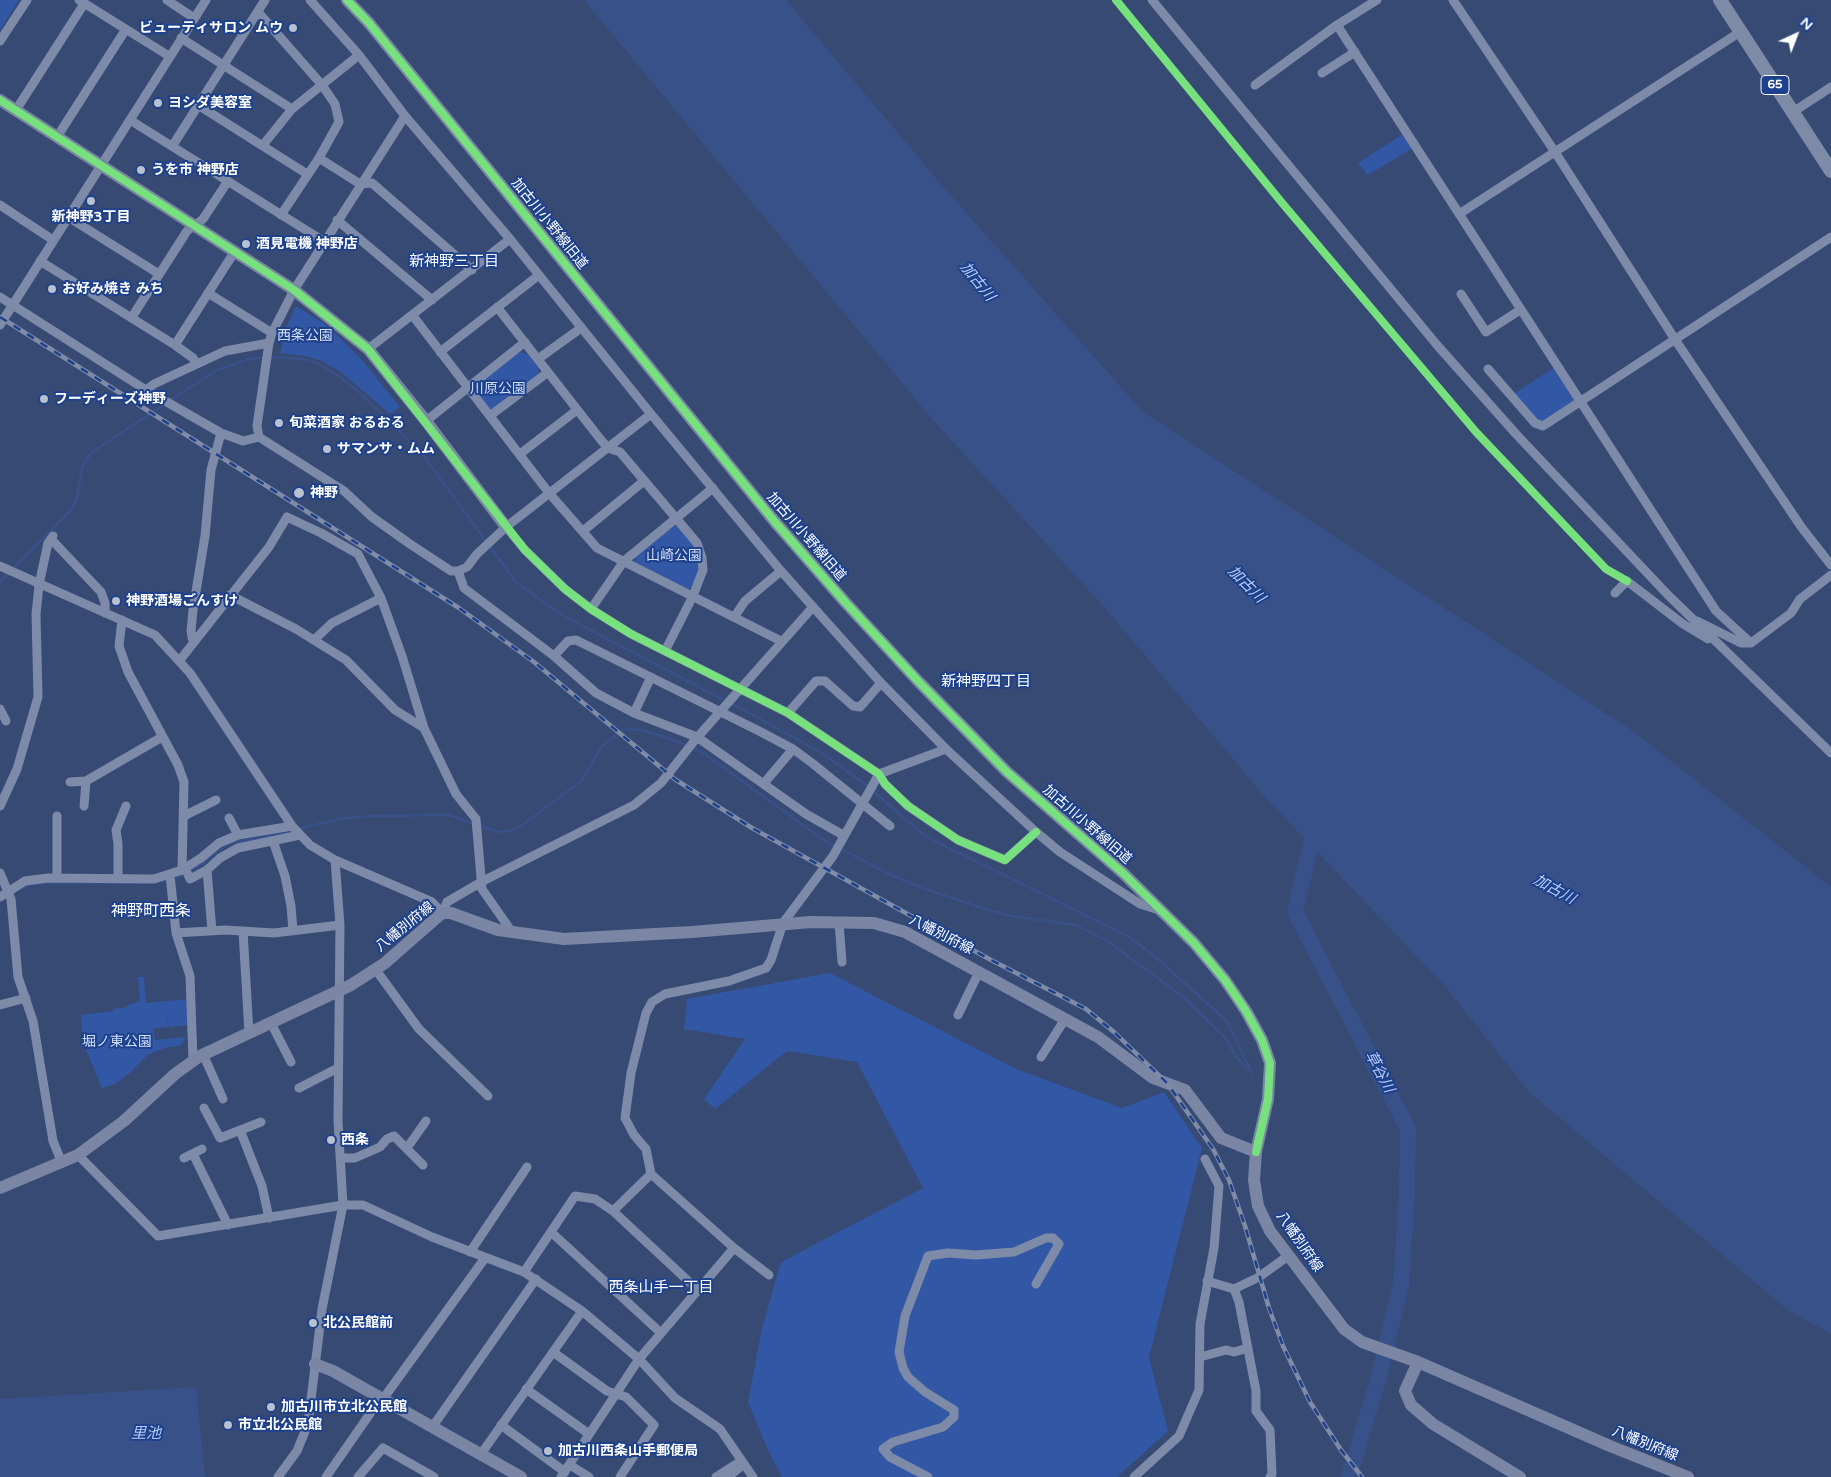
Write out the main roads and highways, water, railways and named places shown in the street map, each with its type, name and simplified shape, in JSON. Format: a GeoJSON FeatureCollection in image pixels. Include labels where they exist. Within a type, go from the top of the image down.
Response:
{"type":"FeatureCollection","features":[{"type":"Feature","properties":{"kind":"main road","name":"65"},"geometry":{"type":"LineString","coordinates":[[1720,0],[1831,171]]}},
{"type":"Feature","properties":{"kind":"water","name":"加古川"},"geometry":{"type":"Polygon","coordinates":[[[584,0],[786,0],[940,183],[1142,411],[1633,731],[1831,887],[1831,1334],[1789,1311],[1530,1093],[1444,985],[1266,798],[1104,607],[931,418],[584,0]]]}},
{"type":"Feature","properties":{"kind":"water","name":"里池"},"geometry":{"type":"Polygon","coordinates":[[[196,1387],[205,1477],[0,1477],[0,1399],[196,1387]]]}},
{"type":"Feature","properties":{"kind":"waterway"},"geometry":{"type":"LineString","coordinates":[[169,401],[217,370],[249,359],[266,357],[304,359],[319,364],[339,376],[361,394],[420,451],[516,582],[562,615],[726,701]]}},
{"type":"Feature","properties":{"kind":"waterway"},"geometry":{"type":"LineString","coordinates":[[0,582],[71,510],[77,500],[82,467],[91,453],[165,404]]}},
{"type":"Feature","properties":{"kind":"waterway"},"geometry":{"type":"LineString","coordinates":[[731,703],[822,753],[869,787]]}},
{"type":"Feature","properties":{"kind":"waterway"},"geometry":{"type":"LineString","coordinates":[[479,826],[500,832],[513,830],[525,823],[581,781],[603,745],[624,729],[641,730],[668,738],[702,752],[825,841],[889,874],[922,888],[1011,916],[1076,925],[1106,940],[1182,996],[1225,1037],[1236,1057],[1249,1070]]}},
{"type":"Feature","properties":{"kind":"waterway"},"geometry":{"type":"LineString","coordinates":[[873,791],[925,836],[1129,937],[1152,954],[1227,1021],[1252,1073]]}},
{"type":"Feature","properties":{"kind":"waterway"},"geometry":{"type":"LineString","coordinates":[[297,829],[344,818],[373,816],[450,815],[474,824]]}},
{"type":"Feature","properties":{"kind":"waterway","name":"草谷川"},"geometry":{"type":"LineString","coordinates":[[1316,823],[1295,912],[1408,1129],[1407,1191],[1401,1285],[1378,1380],[1349,1477]]}},
{"type":"Feature","properties":{"kind":"waterway"},"geometry":{"type":"LineString","coordinates":[[173,880],[202,864],[228,844],[292,831]]}},
{"type":"Feature","properties":{"kind":"waterway"},"geometry":{"type":"LineString","coordinates":[[156,882],[168,881]]}},
{"type":"Feature","properties":{"kind":"waterway"},"geometry":{"type":"LineString","coordinates":[[19,889],[34,884],[47,883],[145,883]]}},
{"type":"Feature","properties":{"kind":"railway"},"geometry":{"type":"LineString","coordinates":[[0,317],[459,608],[534,662],[676,780],[752,828],[991,960],[1086,1009],[1114,1032],[1167,1083],[1213,1149],[1229,1180],[1245,1226],[1269,1308],[1283,1346],[1310,1402],[1341,1450],[1362,1477]]}},
{"type":"Feature","properties":{"kind":"place","name":"ビューティサロン ムウ"},"geometry":{"type":"Point","coordinates":[293,28]}},
{"type":"Feature","properties":{"kind":"place","name":"ヨシダ美容室"},"geometry":{"type":"Point","coordinates":[158,103]}},
{"type":"Feature","properties":{"kind":"place","name":"うを市 神野店"},"geometry":{"type":"Point","coordinates":[141,170]}},
{"type":"Feature","properties":{"kind":"place","name":"新神野3丁目"},"geometry":{"type":"Point","coordinates":[91,201]}},
{"type":"Feature","properties":{"kind":"place","name":"酒見電機 神野店"},"geometry":{"type":"Point","coordinates":[246,244]}},
{"type":"Feature","properties":{"kind":"place","name":"お好み焼き みち"},"geometry":{"type":"Point","coordinates":[52,289]}},
{"type":"Feature","properties":{"kind":"place","name":"フーディーズ神野"},"geometry":{"type":"Point","coordinates":[44,399]}},
{"type":"Feature","properties":{"kind":"place","name":"旬菜酒家 おるおる"},"geometry":{"type":"Point","coordinates":[279,423]}},
{"type":"Feature","properties":{"kind":"place","name":"サマンサ・ムム"},"geometry":{"type":"Point","coordinates":[327,449]}},
{"type":"Feature","properties":{"kind":"place","name":"神野"},"geometry":{"type":"Point","coordinates":[299,493]}},
{"type":"Feature","properties":{"kind":"place","name":"神野酒場ごんすけ"},"geometry":{"type":"Point","coordinates":[116,601]}},
{"type":"Feature","properties":{"kind":"place","name":"西条"},"geometry":{"type":"Point","coordinates":[331,1140]}},
{"type":"Feature","properties":{"kind":"place","name":"北公民館前"},"geometry":{"type":"Point","coordinates":[313,1323]}},
{"type":"Feature","properties":{"kind":"place","name":"加古川市立北公民館"},"geometry":{"type":"Point","coordinates":[271,1407]}},
{"type":"Feature","properties":{"kind":"place","name":"市立北公民館"},"geometry":{"type":"Point","coordinates":[228,1425]}},
{"type":"Feature","properties":{"kind":"place","name":"加古川西条山手郵便局"},"geometry":{"type":"Point","coordinates":[548,1451]}},
{"type":"Feature","properties":{"kind":"district","name":"新神野三丁目"},"geometry":{"type":"Point","coordinates":[454,262]}},
{"type":"Feature","properties":{"kind":"district","name":"新神野四丁目"},"geometry":{"type":"Point","coordinates":[986,682]}},
{"type":"Feature","properties":{"kind":"district","name":"神野町西条"},"geometry":{"type":"Point","coordinates":[151,912]}},
{"type":"Feature","properties":{"kind":"district","name":"西条山手一丁目"},"geometry":{"type":"Point","coordinates":[661,1288]}},
{"type":"Feature","properties":{"kind":"park label","name":"西条公園"},"geometry":{"type":"Point","coordinates":[305,336]}},
{"type":"Feature","properties":{"kind":"park label","name":"川原公園"},"geometry":{"type":"Point","coordinates":[498,389]}},
{"type":"Feature","properties":{"kind":"park label","name":"山崎公園"},"geometry":{"type":"Point","coordinates":[674,556]}},
{"type":"Feature","properties":{"kind":"park label","name":"堀ノ東公園"},"geometry":{"type":"Point","coordinates":[117,1042]}}]}
